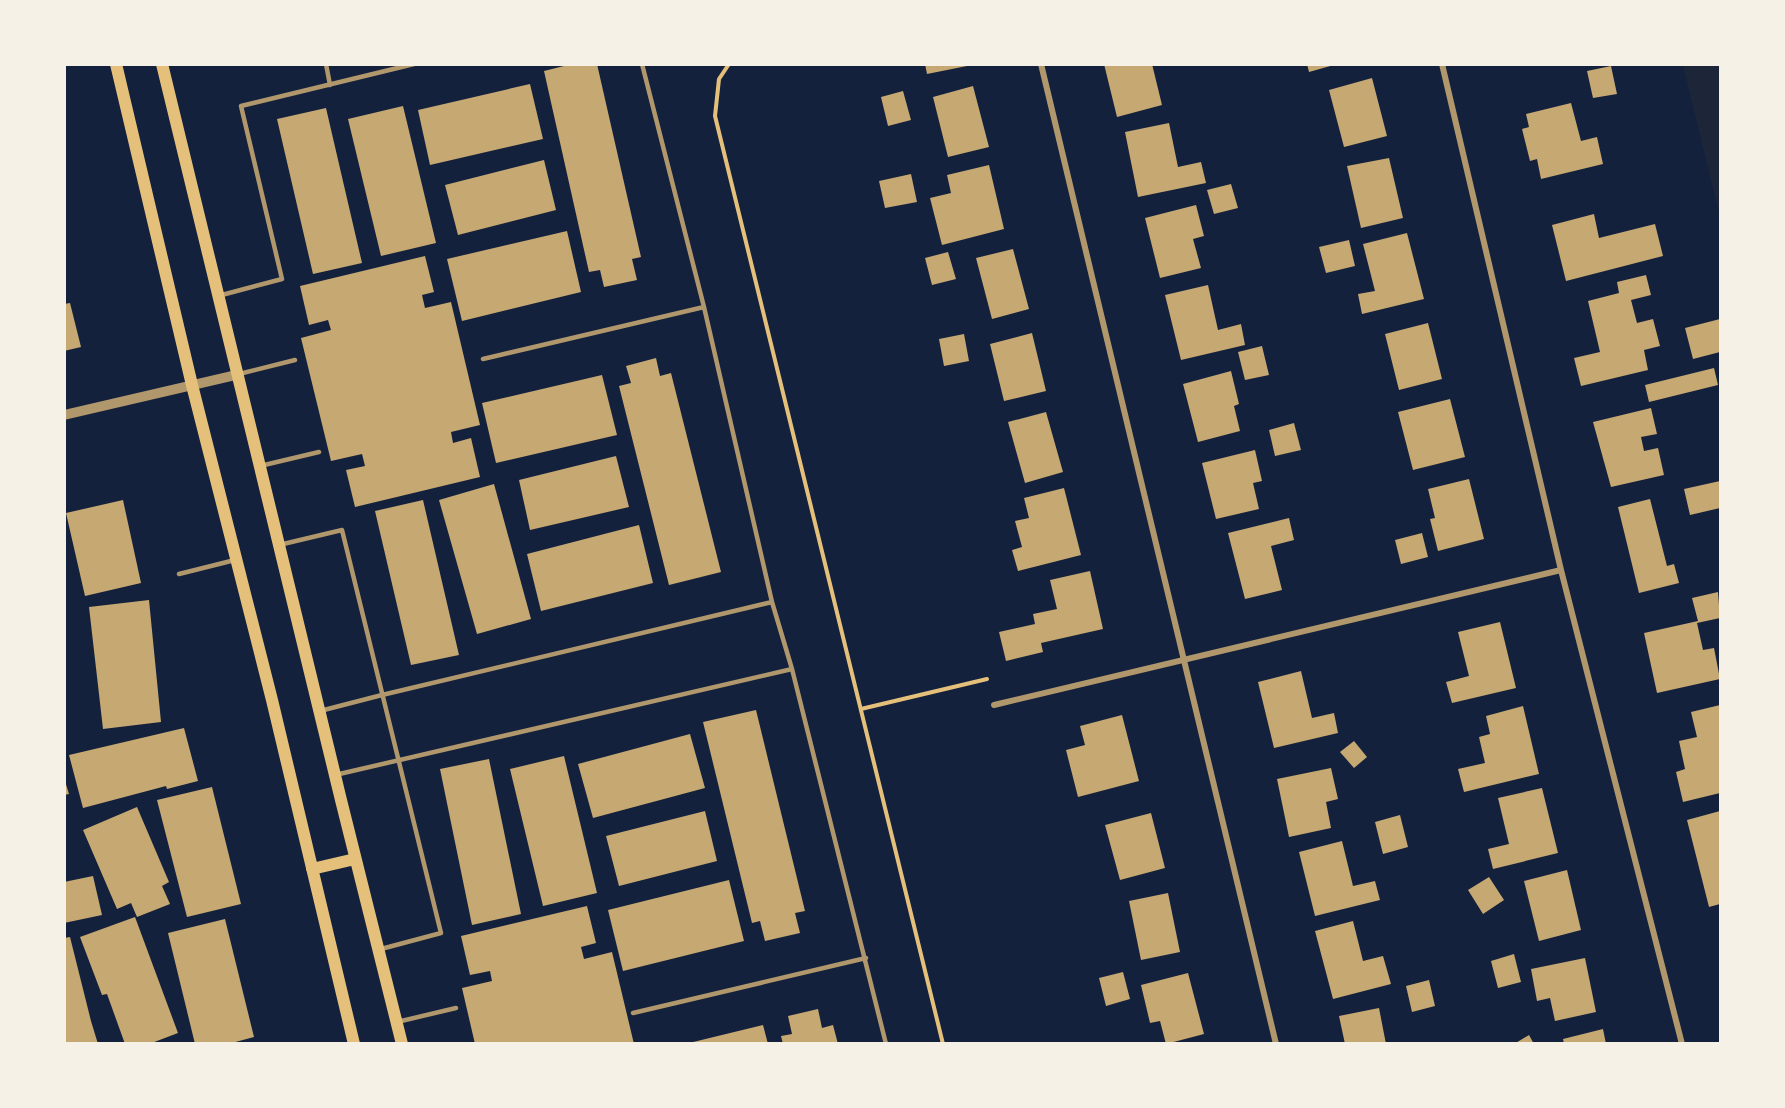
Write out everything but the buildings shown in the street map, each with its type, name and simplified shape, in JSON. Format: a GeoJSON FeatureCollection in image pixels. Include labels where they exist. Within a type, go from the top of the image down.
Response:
{"type":"FeatureCollection","features":[{"type":"Feature","properties":{"kind":"main road"},"geometry":{"type":"LineString","coordinates":[[116,64],[192,385],[354,1044]]}},
{"type":"Feature","properties":{"kind":"main road"},"geometry":{"type":"LineString","coordinates":[[162,64],[277,545],[402,1044]]}},
{"type":"Feature","properties":{"kind":"main road"},"geometry":{"type":"LineString","coordinates":[[312,869],[355,859]]}},
{"type":"Feature","properties":{"kind":"street"},"geometry":{"type":"LineString","coordinates":[[1041,64],[1276,1044]]}},
{"type":"Feature","properties":{"kind":"street"},"geometry":{"type":"LineString","coordinates":[[1442,64],[1561,570],[1682,1044]]}},
{"type":"Feature","properties":{"kind":"street"},"geometry":{"type":"LineString","coordinates":[[64,416],[236,375]]}},
{"type":"Feature","properties":{"kind":"street"},"geometry":{"type":"LineString","coordinates":[[994,705],[1561,570]]}},
{"type":"Feature","properties":{"kind":"lane"},"geometry":{"type":"LineString","coordinates":[[326,64],[330,85]]}},
{"type":"Feature","properties":{"kind":"lane"},"geometry":{"type":"LineString","coordinates":[[217,296],[250,285],[282,279],[241,106],[414,64]]}},
{"type":"Feature","properties":{"kind":"lane"},"geometry":{"type":"LineString","coordinates":[[642,64],[704,307],[772,602],[792,669],[886,1044]]}},
{"type":"Feature","properties":{"kind":"lane"},"geometry":{"type":"LineString","coordinates":[[483,360],[704,307]]}},
{"type":"Feature","properties":{"kind":"lane"},"geometry":{"type":"LineString","coordinates":[[236,375],[295,360]]}},
{"type":"Feature","properties":{"kind":"lane"},"geometry":{"type":"LineString","coordinates":[[258,466],[319,452]]}},
{"type":"Feature","properties":{"kind":"lane"},"geometry":{"type":"LineString","coordinates":[[277,545],[342,530],[441,933],[378,949]]}},
{"type":"Feature","properties":{"kind":"lane"},"geometry":{"type":"LineString","coordinates":[[179,574],[236,560]]}},
{"type":"Feature","properties":{"kind":"lane"},"geometry":{"type":"LineString","coordinates":[[319,712],[772,602]]}},
{"type":"Feature","properties":{"kind":"lane"},"geometry":{"type":"LineString","coordinates":[[334,776],[792,669]]}},
{"type":"Feature","properties":{"kind":"lane"},"geometry":{"type":"LineString","coordinates":[[633,1013],[866,958]]}},
{"type":"Feature","properties":{"kind":"lane"},"geometry":{"type":"LineString","coordinates":[[397,1022],[456,1008]]}},
{"type":"Feature","properties":{"kind":"path"},"geometry":{"type":"LineString","coordinates":[[729,64],[719,79],[715,116],[943,1044]]}},
{"type":"Feature","properties":{"kind":"path"},"geometry":{"type":"LineString","coordinates":[[861,709],[987,679]]}},
{"type":"Feature","properties":{"kind":"shaded area"},"geometry":{"type":"Polygon","coordinates":[[[1683,65],[1720,65],[1720,217],[1683,65]]]}}]}
